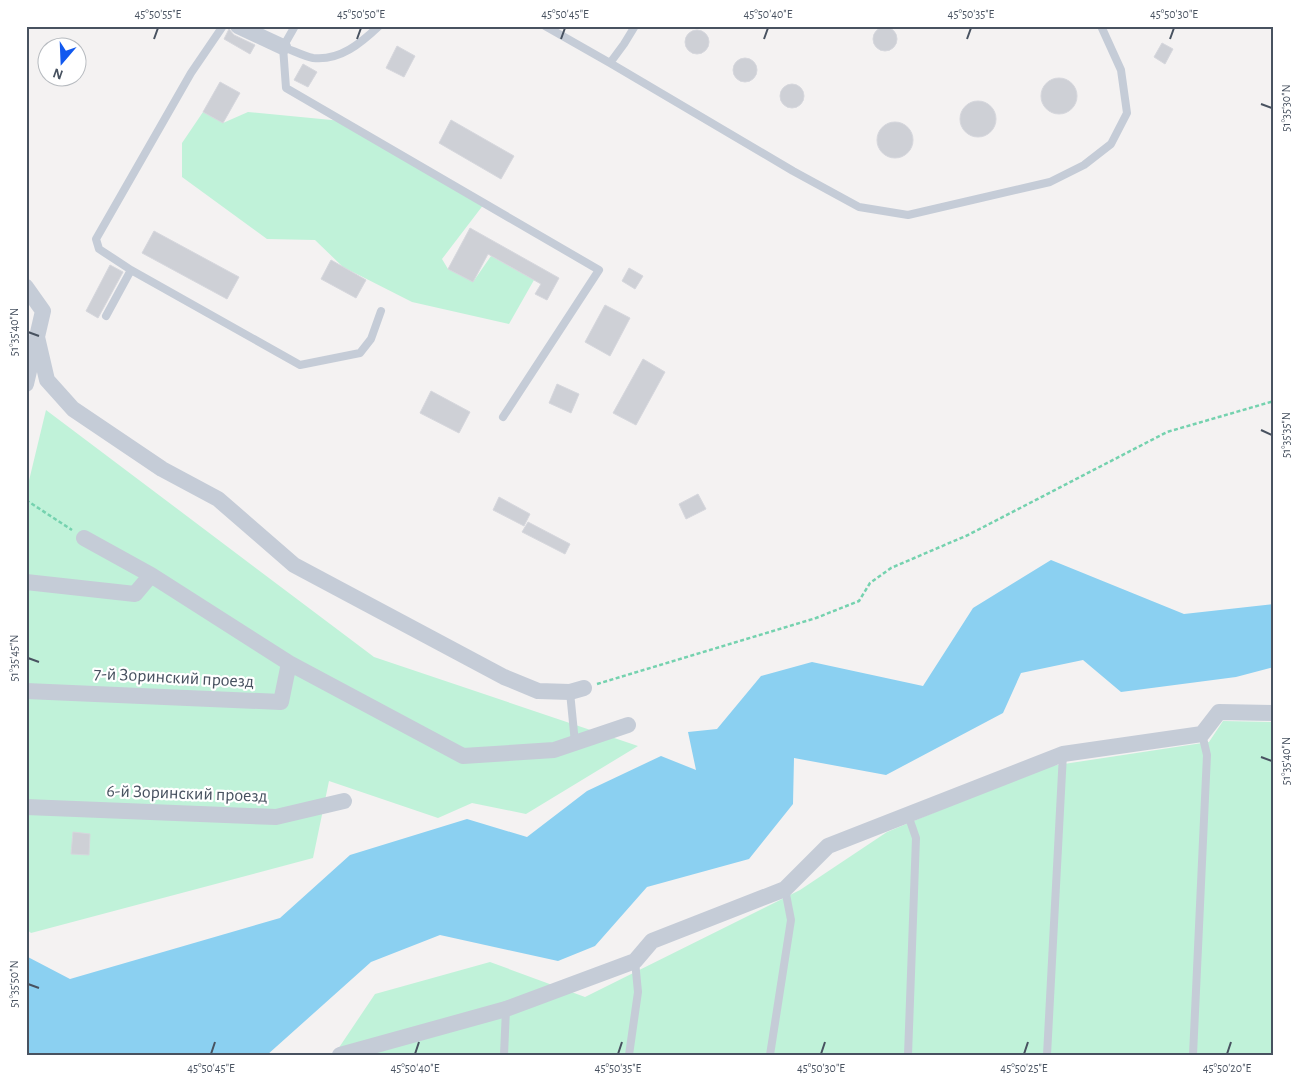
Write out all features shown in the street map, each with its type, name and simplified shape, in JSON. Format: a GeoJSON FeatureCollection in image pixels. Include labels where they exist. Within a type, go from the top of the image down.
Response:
{"type":"FeatureCollection","features":[{"type":"Feature","properties":{"kind":"street"},"geometry":{"type":"LineString","coordinates":[[238,26],[283,47]]}},
{"type":"Feature","properties":{"kind":"street"},"geometry":{"type":"LineString","coordinates":[[26,287],[43,311],[26,384]]}},
{"type":"Feature","properties":{"kind":"street"},"geometry":{"type":"LineString","coordinates":[[37,337],[48,380],[72,409],[162,469],[218,499],[294,565],[504,677],[538,691],[577,690]]}},
{"type":"Feature","properties":{"kind":"street"},"geometry":{"type":"LineString","coordinates":[[84,538],[151,575],[289,663],[463,756],[554,750],[628,725]]}},
{"type":"Feature","properties":{"kind":"street"},"geometry":{"type":"LineString","coordinates":[[26,582],[135,594],[151,575]]}},
{"type":"Feature","properties":{"kind":"street","name":"7-й Зоринский проезд"},"geometry":{"type":"LineString","coordinates":[[26,691],[281,702],[289,663]]}},
{"type":"Feature","properties":{"kind":"street"},"geometry":{"type":"LineString","coordinates":[[342,1054],[506,1009],[635,961],[652,941],[785,889],[828,846],[1063,754],[1202,734],[1219,712],[1274,713]]}},
{"type":"Feature","properties":{"kind":"street","name":"6-й Зоринский проезд"},"geometry":{"type":"LineString","coordinates":[[26,807],[276,817],[344,801]]}},
{"type":"Feature","properties":{"kind":"lane"},"geometry":{"type":"LineString","coordinates":[[223,26],[191,73],[96,239],[99,249],[131,270],[300,365],[360,353],[371,339],[381,311]]}},
{"type":"Feature","properties":{"kind":"lane"},"geometry":{"type":"LineString","coordinates":[[295,26],[283,47],[286,88],[599,270],[503,417]]}},
{"type":"Feature","properties":{"kind":"lane"},"geometry":{"type":"LineString","coordinates":[[283,47],[313,58],[337,57],[363,42],[379,26]]}},
{"type":"Feature","properties":{"kind":"lane"},"geometry":{"type":"LineString","coordinates":[[545,26],[792,171],[858,207],[908,215],[1050,182],[1084,165],[1111,144],[1127,113],[1121,70],[1101,26]]}},
{"type":"Feature","properties":{"kind":"lane"},"geometry":{"type":"LineString","coordinates":[[610,63],[635,26]]}},
{"type":"Feature","properties":{"kind":"lane"},"geometry":{"type":"LineString","coordinates":[[106,316],[131,270]]}},
{"type":"Feature","properties":{"kind":"lane"},"geometry":{"type":"LineString","coordinates":[[576,743],[577,690]]}},
{"type":"Feature","properties":{"kind":"lane"},"geometry":{"type":"LineString","coordinates":[[1193,1055],[1207,755],[1202,734]]}},
{"type":"Feature","properties":{"kind":"lane"},"geometry":{"type":"LineString","coordinates":[[1047,1055],[1063,754]]}},
{"type":"Feature","properties":{"kind":"lane"},"geometry":{"type":"LineString","coordinates":[[908,815],[916,838],[908,1055]]}},
{"type":"Feature","properties":{"kind":"lane"},"geometry":{"type":"LineString","coordinates":[[770,1055],[791,920],[785,889]]}},
{"type":"Feature","properties":{"kind":"lane"},"geometry":{"type":"LineString","coordinates":[[629,1055],[638,992],[635,961]]}},
{"type":"Feature","properties":{"kind":"lane"},"geometry":{"type":"LineString","coordinates":[[504,1055],[506,1009]]}},
{"type":"Feature","properties":{"kind":"path"},"geometry":{"type":"LineString","coordinates":[[577,690],[816,618],[859,601],[870,583],[891,568],[968,535],[1167,432],[1274,401]]}},
{"type":"Feature","properties":{"kind":"path"},"geometry":{"type":"LineString","coordinates":[[26,500],[84,538]]}},
{"type":"Feature","properties":{"kind":"green space"},"geometry":{"type":"Polygon","coordinates":[[[203,112],[223,123],[248,112],[342,121],[484,204],[442,259],[448,269],[473,282],[491,256],[534,280],[509,324],[412,302],[343,267],[315,240],[267,239],[182,177],[182,143],[203,112]]]}},
{"type":"Feature","properties":{"kind":"green space"},"geometry":{"type":"Polygon","coordinates":[[[46,410],[374,657],[638,746],[526,814],[472,803],[438,818],[329,781],[313,858],[31,933],[26,929],[26,493],[46,410]]]}},
{"type":"Feature","properties":{"kind":"green space"},"geometry":{"type":"Polygon","coordinates":[[[1223,721],[1274,722],[1274,1055],[334,1055],[375,994],[490,962],[585,997],[800,890],[887,832],[1044,767],[1209,742],[1223,721]]]}},
{"type":"Feature","properties":{"kind":"water"},"geometry":{"type":"Polygon","coordinates":[[[1051,560],[1184,614],[1274,604],[1274,667],[1236,677],[1121,692],[1083,660],[1021,673],[1003,713],[886,775],[794,758],[793,804],[749,859],[647,887],[595,946],[558,961],[440,935],[371,962],[267,1055],[26,1055],[26,956],[70,979],[280,918],[350,855],[467,819],[527,837],[587,791],[661,756],[696,770],[688,732],[717,729],[761,676],[812,662],[923,686],[973,608],[1051,560]]]}},
{"type":"Feature","properties":{"kind":"building"},"geometry":{"type":"Polygon","coordinates":[[[885,27],[894,30],[897,39],[894,48],[885,51],[876,48],[873,39],[876,30],[885,27]]]}},
{"type":"Feature","properties":{"kind":"building"},"geometry":{"type":"Polygon","coordinates":[[[229,29],[234,35],[255,45],[250,54],[224,39],[229,29]]]}},
{"type":"Feature","properties":{"kind":"building"},"geometry":{"type":"Polygon","coordinates":[[[697,30],[706,33],[709,42],[706,51],[697,54],[688,51],[685,42],[688,33],[697,30]]]}},
{"type":"Feature","properties":{"kind":"building"},"geometry":{"type":"Polygon","coordinates":[[[1162,43],[1173,49],[1165,64],[1154,57],[1162,43]]]}},
{"type":"Feature","properties":{"kind":"building"},"geometry":{"type":"Polygon","coordinates":[[[397,46],[415,56],[404,77],[386,68],[397,46]]]}},
{"type":"Feature","properties":{"kind":"building"},"geometry":{"type":"Polygon","coordinates":[[[745,58],[754,61],[757,70],[754,79],[745,82],[736,79],[733,70],[736,61],[745,58]]]}},
{"type":"Feature","properties":{"kind":"building"},"geometry":{"type":"Polygon","coordinates":[[[303,64],[317,72],[308,87],[294,80],[303,64]]]}},
{"type":"Feature","properties":{"kind":"building"},"geometry":{"type":"Polygon","coordinates":[[[1059,78],[1066,79],[1072,83],[1076,89],[1076,103],[1072,109],[1066,113],[1059,114],[1052,113],[1046,109],[1042,103],[1041,96],[1042,89],[1046,83],[1052,79],[1059,78]]]}},
{"type":"Feature","properties":{"kind":"building"},"geometry":{"type":"Polygon","coordinates":[[[220,82],[240,93],[223,123],[203,112],[220,82]]]}},
{"type":"Feature","properties":{"kind":"building"},"geometry":{"type":"Polygon","coordinates":[[[792,84],[801,87],[804,96],[801,105],[792,108],[783,105],[780,96],[783,87],[792,84]]]}},
{"type":"Feature","properties":{"kind":"building"},"geometry":{"type":"Polygon","coordinates":[[[978,101],[985,102],[991,106],[995,112],[995,126],[991,132],[985,136],[978,137],[971,136],[965,132],[961,126],[960,119],[961,112],[965,106],[971,102],[978,101]]]}},
{"type":"Feature","properties":{"kind":"building"},"geometry":{"type":"Polygon","coordinates":[[[451,120],[514,156],[501,179],[439,143],[451,120]]]}},
{"type":"Feature","properties":{"kind":"building"},"geometry":{"type":"Polygon","coordinates":[[[895,122],[902,123],[908,127],[912,133],[912,147],[908,153],[902,157],[895,158],[888,157],[882,153],[878,147],[877,140],[878,133],[882,127],[888,123],[895,122]]]}},
{"type":"Feature","properties":{"kind":"building"},"geometry":{"type":"Polygon","coordinates":[[[470,228],[559,278],[547,300],[535,294],[541,284],[488,254],[473,282],[448,269],[470,228]]]}},
{"type":"Feature","properties":{"kind":"building"},"geometry":{"type":"Polygon","coordinates":[[[154,231],[239,277],[227,299],[142,253],[154,231]]]}},
{"type":"Feature","properties":{"kind":"building"},"geometry":{"type":"Polygon","coordinates":[[[331,260],[366,280],[356,298],[321,279],[331,260]]]}},
{"type":"Feature","properties":{"kind":"building"},"geometry":{"type":"Polygon","coordinates":[[[110,265],[123,272],[98,318],[86,311],[110,265]]]}},
{"type":"Feature","properties":{"kind":"building"},"geometry":{"type":"Polygon","coordinates":[[[629,268],[643,276],[635,289],[622,281],[629,268]]]}},
{"type":"Feature","properties":{"kind":"building"},"geometry":{"type":"Polygon","coordinates":[[[605,305],[630,318],[610,356],[585,342],[605,305]]]}},
{"type":"Feature","properties":{"kind":"building"},"geometry":{"type":"Polygon","coordinates":[[[643,359],[665,372],[636,425],[613,413],[643,359]]]}},
{"type":"Feature","properties":{"kind":"building"},"geometry":{"type":"Polygon","coordinates":[[[557,384],[579,394],[571,413],[549,403],[557,384]]]}},
{"type":"Feature","properties":{"kind":"building"},"geometry":{"type":"Polygon","coordinates":[[[431,391],[470,412],[459,433],[420,413],[431,391]]]}},
{"type":"Feature","properties":{"kind":"building"},"geometry":{"type":"Polygon","coordinates":[[[698,494],[706,509],[686,519],[679,504],[698,494]]]}},
{"type":"Feature","properties":{"kind":"building"},"geometry":{"type":"Polygon","coordinates":[[[499,497],[530,514],[524,526],[493,510],[499,497]]]}},
{"type":"Feature","properties":{"kind":"building"},"geometry":{"type":"Polygon","coordinates":[[[528,522],[570,544],[565,554],[522,532],[528,522]]]}},
{"type":"Feature","properties":{"kind":"building"},"geometry":{"type":"Polygon","coordinates":[[[73,832],[90,834],[89,855],[71,854],[73,832]]]}}]}
